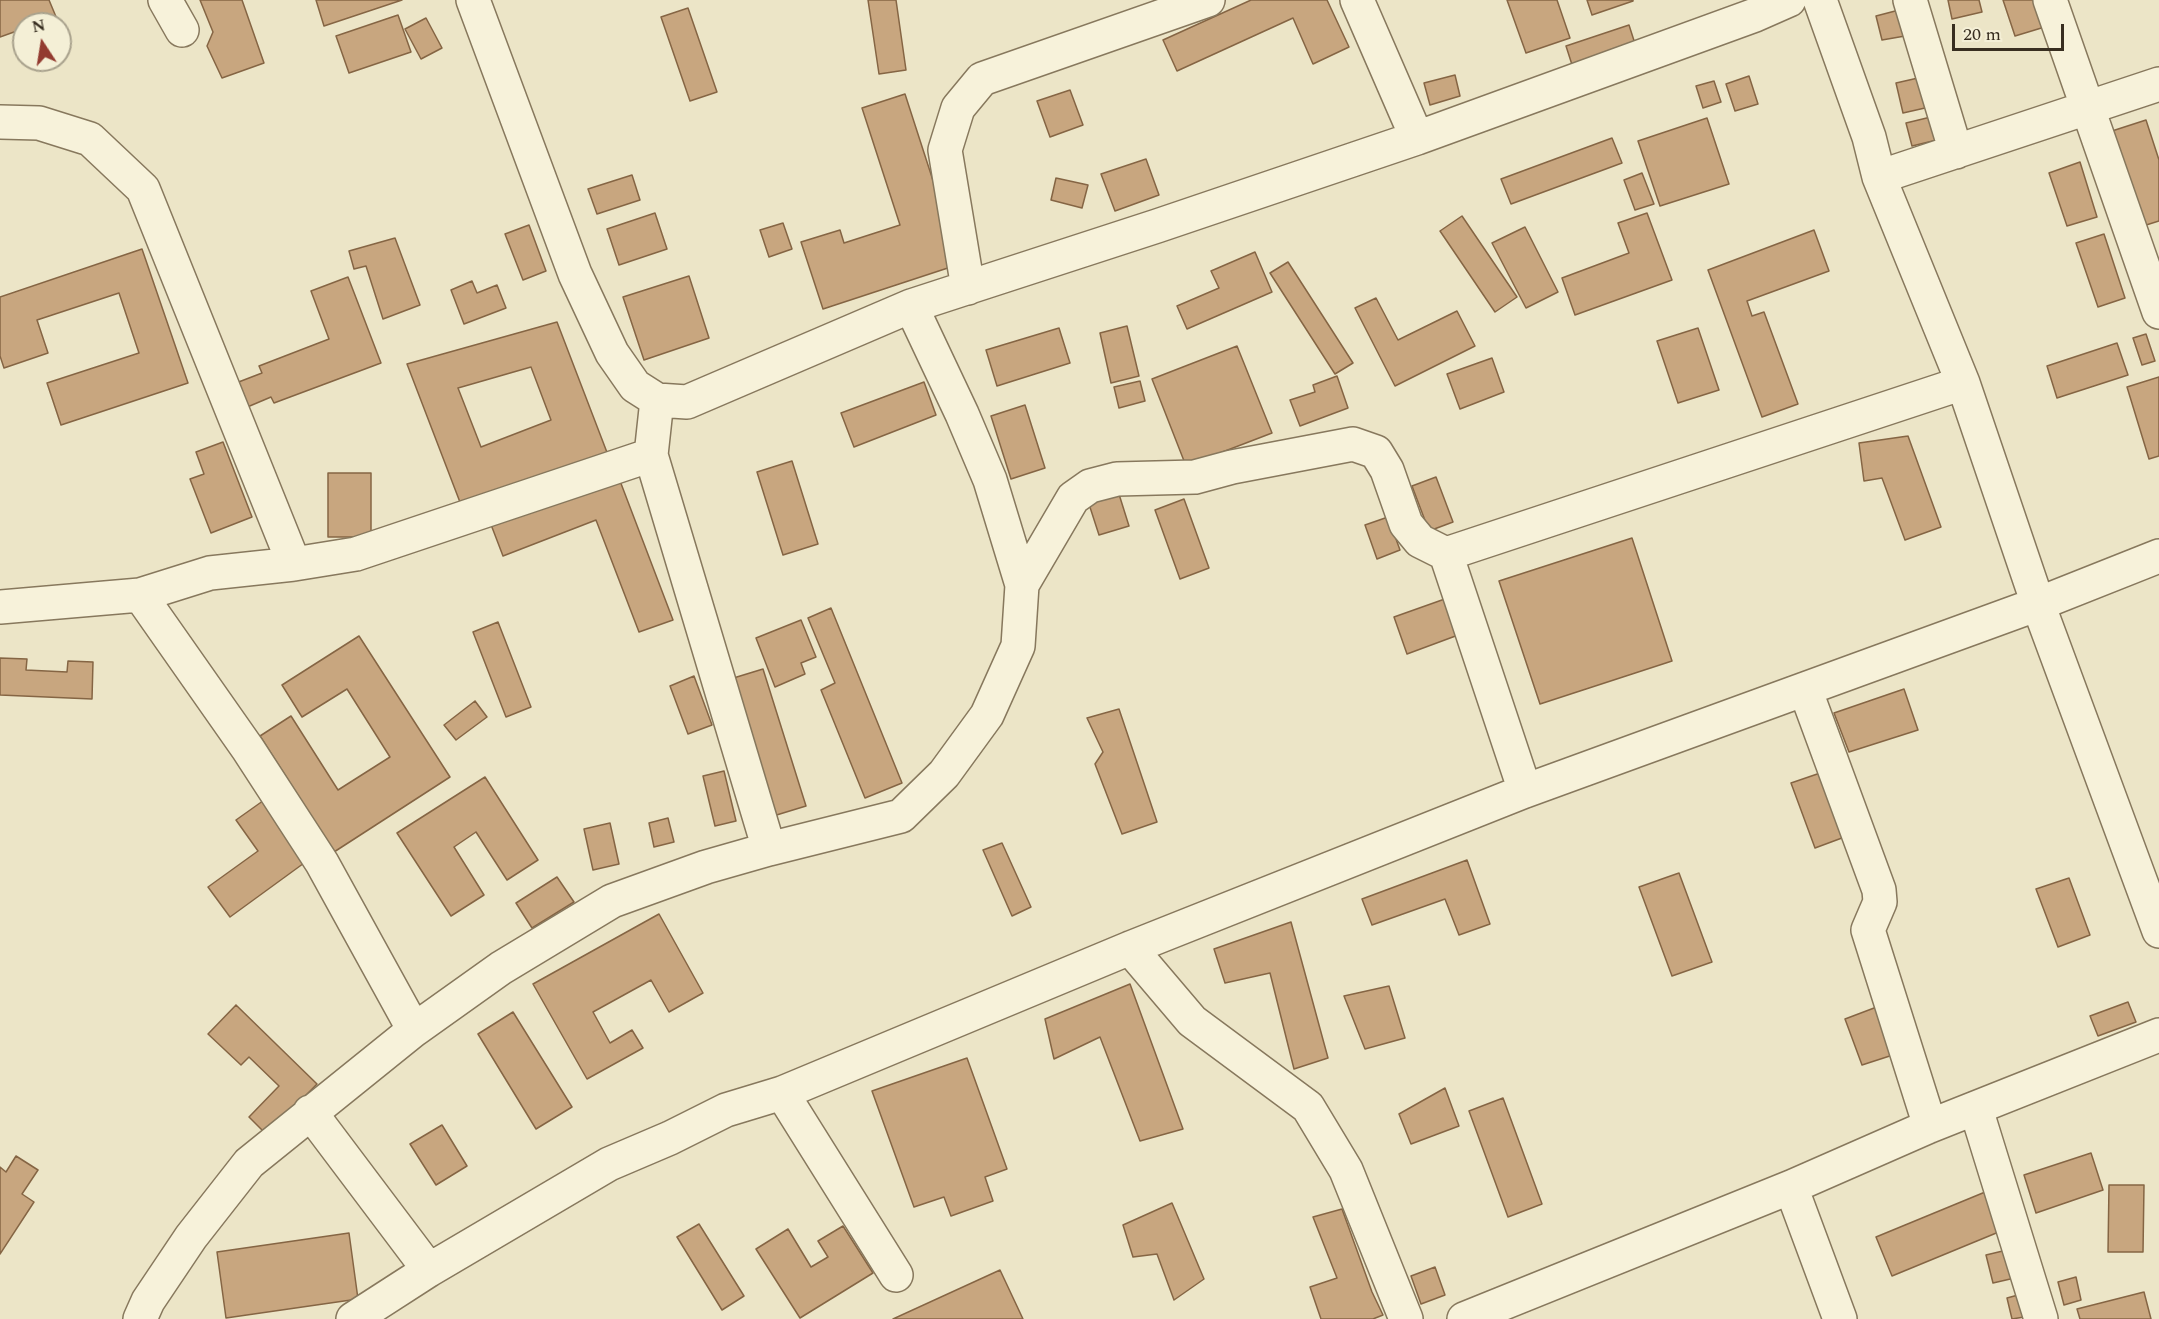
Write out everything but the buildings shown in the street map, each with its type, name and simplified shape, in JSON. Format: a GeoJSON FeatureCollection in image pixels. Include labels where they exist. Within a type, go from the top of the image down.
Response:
{"type":"FeatureCollection","features":[{"type":"Feature","properties":{"kind":"street"},"geometry":{"type":"LineString","coordinates":[[165,0],[182,30]]}},
{"type":"Feature","properties":{"kind":"street"},"geometry":{"type":"LineString","coordinates":[[473,0],[575,274],[612,353],[635,386],[657,400],[687,402],[911,306],[1417,138],[1755,15],[1789,0]]}},
{"type":"Feature","properties":{"kind":"street"},"geometry":{"type":"LineString","coordinates":[[968,288],[945,150],[958,108],[982,79],[1208,0]]}},
{"type":"Feature","properties":{"kind":"street"},"geometry":{"type":"LineString","coordinates":[[1357,0],[1417,138]]}},
{"type":"Feature","properties":{"kind":"street"},"geometry":{"type":"LineString","coordinates":[[1821,0],[1869,137],[1879,177],[1963,383],[2038,604],[2159,931]]}},
{"type":"Feature","properties":{"kind":"street"},"geometry":{"type":"LineString","coordinates":[[1910,0],[1956,152]]}},
{"type":"Feature","properties":{"kind":"street"},"geometry":{"type":"LineString","coordinates":[[2050,0],[2159,312]]}},
{"type":"Feature","properties":{"kind":"street"},"geometry":{"type":"LineString","coordinates":[[1879,177],[2159,84]]}},
{"type":"Feature","properties":{"kind":"street"},"geometry":{"type":"LineString","coordinates":[[0,122],[39,123],[90,139],[143,189],[294,564]]}},
{"type":"Feature","properties":{"kind":"street"},"geometry":{"type":"LineString","coordinates":[[140,1319],[148,1301],[191,1237],[249,1163],[414,1030],[501,968],[612,901],[706,867],[901,816],[944,774],[987,715],[1018,646],[1022,585],[990,480],[911,306]]}},
{"type":"Feature","properties":{"kind":"street"},"geometry":{"type":"LineString","coordinates":[[1022,585],[1073,498],[1090,486],[1117,479],[1195,477],[1232,467],[1353,444],[1376,452],[1387,470],[1406,524],[1420,541],[1446,554],[1963,383]]}},
{"type":"Feature","properties":{"kind":"street"},"geometry":{"type":"LineString","coordinates":[[657,400],[651,455],[769,849]]}},
{"type":"Feature","properties":{"kind":"street"},"geometry":{"type":"LineString","coordinates":[[0,606],[140,594],[210,573],[294,564],[356,554],[651,455]]}},
{"type":"Feature","properties":{"kind":"street"},"geometry":{"type":"LineString","coordinates":[[1446,554],[1525,791]]}},
{"type":"Feature","properties":{"kind":"street"},"geometry":{"type":"LineString","coordinates":[[353,1319],[429,1270],[609,1164],[670,1138],[726,1110],[782,1093],[1130,948],[1525,791],[2038,604],[2159,556]]}},
{"type":"Feature","properties":{"kind":"street"},"geometry":{"type":"LineString","coordinates":[[140,594],[248,749],[322,863],[414,1030]]}},
{"type":"Feature","properties":{"kind":"street"},"geometry":{"type":"LineString","coordinates":[[1805,689],[1879,890],[1880,902],[1868,930],[1930,1126]]}},
{"type":"Feature","properties":{"kind":"street"},"geometry":{"type":"LineString","coordinates":[[1130,948],[1192,1021],[1308,1107],[1346,1170],[1406,1319]]}},
{"type":"Feature","properties":{"kind":"street"},"geometry":{"type":"LineString","coordinates":[[1464,1319],[1791,1187],[1930,1126],[2159,1035]]}},
{"type":"Feature","properties":{"kind":"street"},"geometry":{"type":"LineString","coordinates":[[782,1093],[896,1275]]}},
{"type":"Feature","properties":{"kind":"street"},"geometry":{"type":"LineString","coordinates":[[1976,1109],[2041,1319]]}},
{"type":"Feature","properties":{"kind":"street"},"geometry":{"type":"LineString","coordinates":[[310,1112],[429,1270]]}},
{"type":"Feature","properties":{"kind":"street"},"geometry":{"type":"LineString","coordinates":[[1791,1187],[1840,1319]]}}]}
